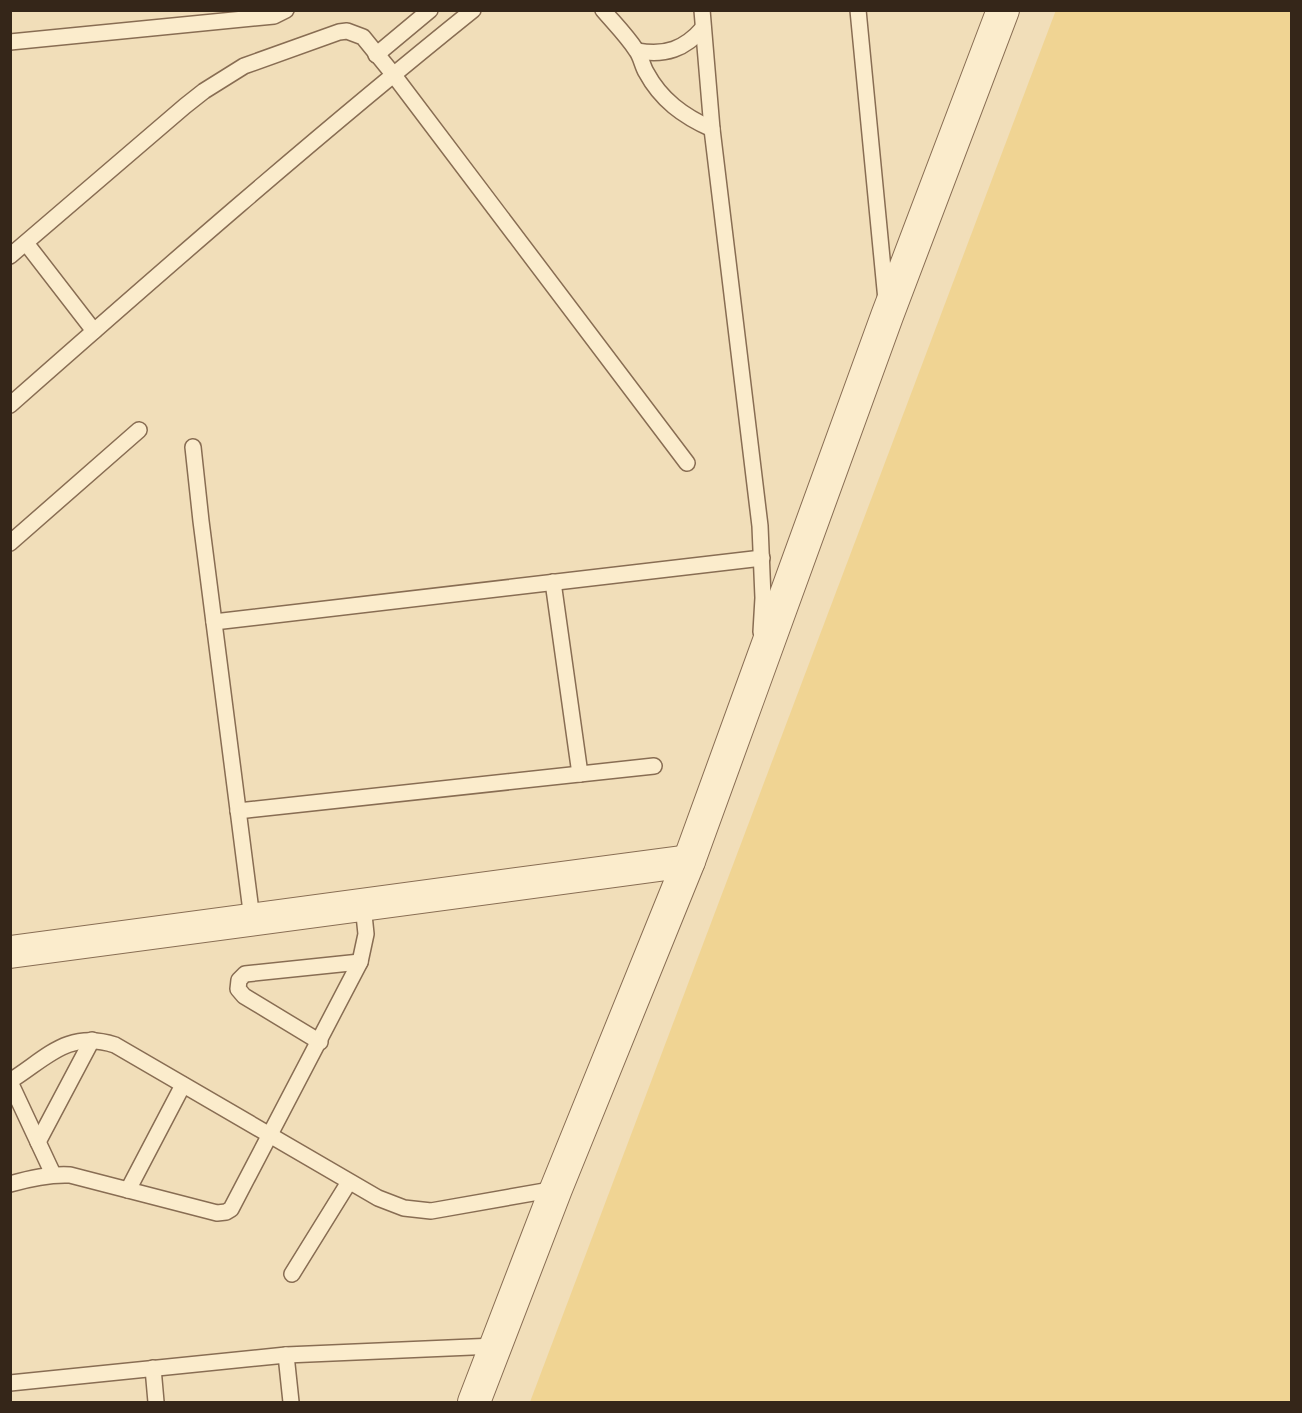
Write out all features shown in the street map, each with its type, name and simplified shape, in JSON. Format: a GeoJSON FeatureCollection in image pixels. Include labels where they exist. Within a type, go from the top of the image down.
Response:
{"type":"FeatureCollection","features":[{"type":"Feature","properties":{"kind":"street"},"geometry":{"type":"LineString","coordinates":[[474,1402],[556,1189],[689,861],[887,316],[1003,10]]}},
{"type":"Feature","properties":{"kind":"street"},"geometry":{"type":"LineString","coordinates":[[10,952],[689,861]]}},
{"type":"Feature","properties":{"kind":"lane"},"geometry":{"type":"LineString","coordinates":[[10,42],[274,16],[286,10]]}},
{"type":"Feature","properties":{"kind":"lane"},"geometry":{"type":"LineString","coordinates":[[376,55],[430,10]]}},
{"type":"Feature","properties":{"kind":"lane"},"geometry":{"type":"LineString","coordinates":[[10,405],[393,74],[473,10]]}},
{"type":"Feature","properties":{"kind":"lane"},"geometry":{"type":"LineString","coordinates":[[603,10],[638,51],[648,77],[665,99],[679,112],[712,129]]}},
{"type":"Feature","properties":{"kind":"lane"},"geometry":{"type":"LineString","coordinates":[[702,10],[712,129],[762,558],[764,598],[756,676]]}},
{"type":"Feature","properties":{"kind":"lane"},"geometry":{"type":"LineString","coordinates":[[858,10],[887,316]]}},
{"type":"Feature","properties":{"kind":"lane"},"geometry":{"type":"LineString","coordinates":[[638,51],[656,54],[674,51],[686,45],[703,28]]}},
{"type":"Feature","properties":{"kind":"lane"},"geometry":{"type":"LineString","coordinates":[[10,256],[197,96],[244,66],[339,32],[355,33],[363,37],[393,74],[687,464]]}},
{"type":"Feature","properties":{"kind":"lane"},"geometry":{"type":"LineString","coordinates":[[26,243],[94,331]]}},
{"type":"Feature","properties":{"kind":"lane"},"geometry":{"type":"LineString","coordinates":[[10,543],[140,430]]}},
{"type":"Feature","properties":{"kind":"lane"},"geometry":{"type":"LineString","coordinates":[[193,447],[252,919]]}},
{"type":"Feature","properties":{"kind":"lane"},"geometry":{"type":"LineString","coordinates":[[214,622],[762,558]]}},
{"type":"Feature","properties":{"kind":"lane"},"geometry":{"type":"LineString","coordinates":[[553,582],[580,774]]}},
{"type":"Feature","properties":{"kind":"lane"},"geometry":{"type":"LineString","coordinates":[[238,811],[654,766]]}},
{"type":"Feature","properties":{"kind":"lane"},"geometry":{"type":"LineString","coordinates":[[10,1184],[53,1174],[70,1175],[217,1213],[226,1212],[234,1204],[360,962],[366,934],[363,904]]}},
{"type":"Feature","properties":{"kind":"lane"},"geometry":{"type":"LineString","coordinates":[[320,1042],[244,996],[238,989],[239,980],[245,974],[360,962]]}},
{"type":"Feature","properties":{"kind":"lane"},"geometry":{"type":"LineString","coordinates":[[53,1174],[10,1081],[66,1044],[92,1040],[115,1046],[390,1204],[431,1211],[556,1189]]}},
{"type":"Feature","properties":{"kind":"lane"},"geometry":{"type":"LineString","coordinates":[[38,1143],[92,1040]]}},
{"type":"Feature","properties":{"kind":"lane"},"geometry":{"type":"LineString","coordinates":[[128,1190],[183,1085]]}},
{"type":"Feature","properties":{"kind":"lane"},"geometry":{"type":"LineString","coordinates":[[292,1274],[349,1182]]}},
{"type":"Feature","properties":{"kind":"lane"},"geometry":{"type":"LineString","coordinates":[[10,1383],[286,1355],[495,1346]]}},
{"type":"Feature","properties":{"kind":"lane"},"geometry":{"type":"LineString","coordinates":[[286,1355],[291,1402]]}},
{"type":"Feature","properties":{"kind":"lane"},"geometry":{"type":"LineString","coordinates":[[153,1368],[156,1402]]}},
{"type":"Feature","properties":{"kind":"sand"},"geometry":{"type":"Polygon","coordinates":[[[1056,10],[1291,11],[1291,1402],[530,1402],[1056,10]]]}}]}
